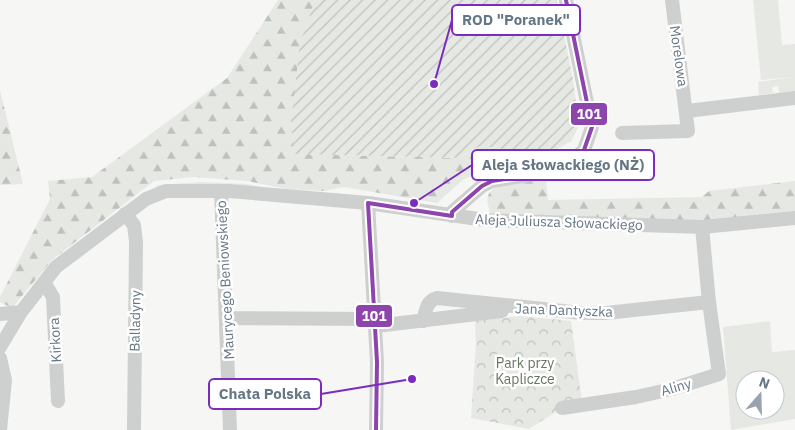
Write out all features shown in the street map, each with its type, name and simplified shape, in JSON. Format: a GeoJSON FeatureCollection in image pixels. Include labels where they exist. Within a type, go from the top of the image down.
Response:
{"type":"FeatureCollection","features":[{"type":"Feature","properties":{"kind":"street"},"geometry":{"type":"LineString","coordinates":[[452,216],[452,212],[482,186],[492,181],[555,170],[569,163],[584,150],[592,127],[566,0]]}},
{"type":"Feature","properties":{"kind":"street","name":"Morelowa"},"geometry":{"type":"LineString","coordinates":[[622,132],[688,131],[672,0]]}},
{"type":"Feature","properties":{"kind":"street"},"geometry":{"type":"LineString","coordinates":[[687,111],[795,98]]}},
{"type":"Feature","properties":{"kind":"street"},"geometry":{"type":"LineString","coordinates":[[482,186],[475,198],[475,206],[485,220]]}},
{"type":"Feature","properties":{"kind":"street","name":"Aleja Juliusza Słowackiego"},"geometry":{"type":"LineString","coordinates":[[0,347],[21,312],[56,268],[146,198],[162,192],[220,191],[368,203],[485,220],[702,227],[795,218]]}},
{"type":"Feature","properties":{"kind":"street","name":"Maurycego Beniowskiego"},"geometry":{"type":"LineString","coordinates":[[220,191],[227,318],[230,430]]}},
{"type":"Feature","properties":{"kind":"street"},"geometry":{"type":"LineString","coordinates":[[368,203],[378,362],[376,430]]}},
{"type":"Feature","properties":{"kind":"street","name":"Balladyny"},"geometry":{"type":"LineString","coordinates":[[125,214],[134,226],[136,242],[134,430]]}},
{"type":"Feature","properties":{"kind":"street"},"geometry":{"type":"LineString","coordinates":[[702,227],[709,302]]}},
{"type":"Feature","properties":{"kind":"street","name":"Kirkora"},"geometry":{"type":"LineString","coordinates":[[44,282],[53,297],[58,401]]}},
{"type":"Feature","properties":{"kind":"street"},"geometry":{"type":"LineString","coordinates":[[423,321],[427,305],[431,299],[437,298],[509,307]]}},
{"type":"Feature","properties":{"kind":"street","name":"Jana Dantyszka"},"geometry":{"type":"LineString","coordinates":[[227,318],[375,323],[423,321],[501,312],[509,307],[606,313],[709,302]]}},
{"type":"Feature","properties":{"kind":"street","name":"Aliny"},"geometry":{"type":"LineString","coordinates":[[562,408],[636,397],[672,389],[719,374],[709,302]]}},
{"type":"Feature","properties":{"kind":"street"},"geometry":{"type":"LineString","coordinates":[[0,314],[21,312]]}},
{"type":"Feature","properties":{"kind":"street"},"geometry":{"type":"LineString","coordinates":[[0,358],[4,380],[0,430]]}},
{"type":"Feature","properties":{"kind":"green space"},"geometry":{"type":"Polygon","coordinates":[[[278,0],[315,0],[295,154],[458,158],[480,146],[537,153],[554,151],[541,163],[494,166],[464,179],[437,203],[344,187],[324,191],[287,189],[247,181],[194,177],[154,181],[52,260],[12,308],[0,302],[0,297],[50,199],[48,181],[92,177],[227,78],[278,0]]]}},
{"type":"Feature","properties":{"kind":"green space"},"geometry":{"type":"Polygon","coordinates":[[[315,0],[557,0],[573,79],[578,128],[571,141],[554,151],[537,153],[480,146],[458,158],[294,154],[291,121],[300,43],[315,0]]]}},
{"type":"Feature","properties":{"kind":"green space"},"geometry":{"type":"Polygon","coordinates":[[[753,0],[778,0],[782,45],[795,44],[795,91],[779,93],[778,86],[772,87],[773,93],[759,95],[758,82],[792,77],[761,80],[753,0]]]}},
{"type":"Feature","properties":{"kind":"green space"},"geometry":{"type":"Polygon","coordinates":[[[0,90],[23,184],[0,185],[0,90]]]}},
{"type":"Feature","properties":{"kind":"green space"},"geometry":{"type":"Polygon","coordinates":[[[593,149],[596,150],[598,164],[592,170],[581,170],[579,162],[593,149]]]}},
{"type":"Feature","properties":{"kind":"green space"},"geometry":{"type":"Polygon","coordinates":[[[546,179],[548,200],[702,197],[709,191],[795,181],[795,213],[720,222],[490,213],[487,201],[488,195],[497,187],[546,179]]]}},
{"type":"Feature","properties":{"kind":"green space"},"geometry":{"type":"Polygon","coordinates":[[[201,182],[247,184],[275,190],[198,185],[155,188],[157,185],[201,182]]]}},
{"type":"Feature","properties":{"kind":"green space","name":"Park przy Kapliczce"},"geometry":{"type":"Polygon","coordinates":[[[520,316],[571,321],[582,402],[562,408],[529,429],[471,418],[476,343],[475,321],[520,316]]]}},
{"type":"Feature","properties":{"kind":"green space"},"geometry":{"type":"Polygon","coordinates":[[[770,321],[772,352],[795,350],[795,419],[731,430],[723,327],[770,321]]]}},
{"type":"Feature","properties":{"kind":"transit line","name":"101"},"geometry":{"type":"LineString","coordinates":[[452,216],[452,212],[482,186],[492,181],[555,171],[584,150],[592,127],[566,0]]}},
{"type":"Feature","properties":{"kind":"transit line","name":"101"},"geometry":{"type":"LineString","coordinates":[[368,203],[377,362],[376,430]]}},
{"type":"Feature","properties":{"kind":"transit line","name":"101"},"geometry":{"type":"LineString","coordinates":[[368,203],[452,216]]}},
{"type":"Feature","properties":{"kind":"place","name":"ROD \"Poranek\""},"geometry":{"type":"Point","coordinates":[434,84]}},
{"type":"Feature","properties":{"kind":"place","name":"Aleja Słowackiego (NŻ)"},"geometry":{"type":"Point","coordinates":[414,203]}},
{"type":"Feature","properties":{"kind":"place","name":"Chata Polska"},"geometry":{"type":"Point","coordinates":[412,379]}}]}
